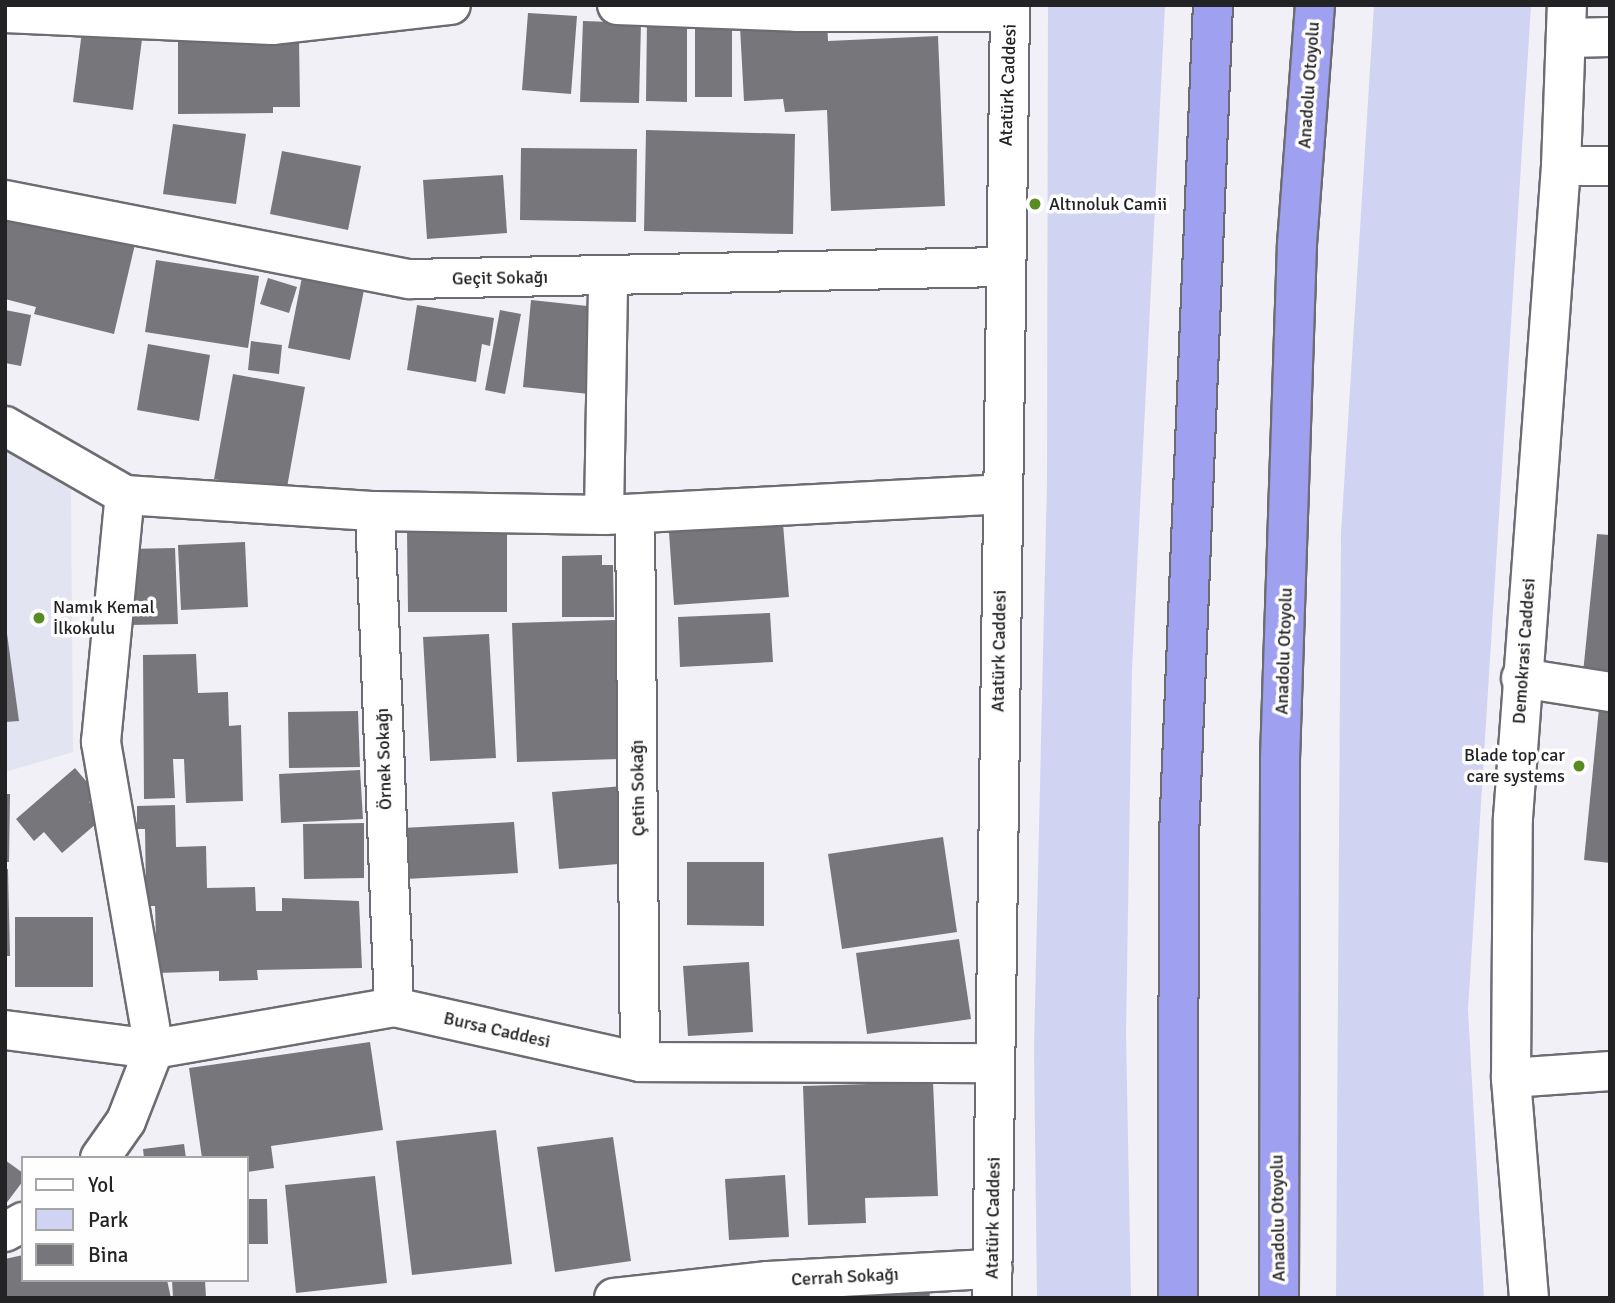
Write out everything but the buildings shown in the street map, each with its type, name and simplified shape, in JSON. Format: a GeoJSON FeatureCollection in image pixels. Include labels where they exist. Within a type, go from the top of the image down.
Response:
{"type":"FeatureCollection","features":[{"type":"Feature","properties":{"kind":"highway"},"geometry":{"type":"LineString","coordinates":[[1178,1298],[1180,823],[1213,5]]}},
{"type":"Feature","properties":{"kind":"highway","name":"Anadolu Otoyolu"},"geometry":{"type":"LineString","coordinates":[[1279,1298],[1280,760],[1297,244],[1315,5]]}},
{"type":"Feature","properties":{"kind":"street"},"geometry":{"type":"LineString","coordinates":[[5,13],[272,25],[451,5]]}},
{"type":"Feature","properties":{"kind":"street"},"geometry":{"type":"LineString","coordinates":[[617,5],[797,9],[1010,9]]}},
{"type":"Feature","properties":{"kind":"street","name":"Atatürk Caddesi"},"geometry":{"type":"LineString","coordinates":[[1000,1288],[994,1063],[1003,267],[1010,9]]}},
{"type":"Feature","properties":{"kind":"street"},"geometry":{"type":"LineString","coordinates":[[1568,21],[1610,37]]}},
{"type":"Feature","properties":{"kind":"street","name":"Demokrasi Caddesi"},"geometry":{"type":"LineString","coordinates":[[1529,1298],[1511,1078],[1513,818],[1521,678],[1561,166],[1568,21]]}},
{"type":"Feature","properties":{"kind":"street"},"geometry":{"type":"LineString","coordinates":[[1561,166],[1610,166]]}},
{"type":"Feature","properties":{"kind":"street","name":"Geçit Sokağı"},"geometry":{"type":"LineString","coordinates":[[5,200],[409,279],[1003,267]]}},
{"type":"Feature","properties":{"kind":"street","name":"Çetin Sokağı"},"geometry":{"type":"LineString","coordinates":[[608,277],[640,1062]]}},
{"type":"Feature","properties":{"kind":"street"},"geometry":{"type":"LineString","coordinates":[[5,426],[125,495],[375,510],[619,514],[1002,494]]}},
{"type":"Feature","properties":{"kind":"street"},"geometry":{"type":"LineString","coordinates":[[101,1156],[127,1121],[154,1049],[101,742],[125,495]]}},
{"type":"Feature","properties":{"kind":"street","name":"Örnek Sokağı"},"geometry":{"type":"LineString","coordinates":[[375,510],[394,1007]]}},
{"type":"Feature","properties":{"kind":"street"},"geometry":{"type":"LineString","coordinates":[[1521,678],[1610,692]]}},
{"type":"Feature","properties":{"kind":"street","name":"Bursa Caddesi"},"geometry":{"type":"LineString","coordinates":[[5,1030],[154,1049],[394,1007],[640,1062],[994,1063]]}},
{"type":"Feature","properties":{"kind":"street"},"geometry":{"type":"LineString","coordinates":[[1511,1078],[1610,1071]]}},
{"type":"Feature","properties":{"kind":"street"},"geometry":{"type":"LineString","coordinates":[[5,1232],[21,1223]]}},
{"type":"Feature","properties":{"kind":"street","name":"Cerrah Sokağı"},"geometry":{"type":"LineString","coordinates":[[614,1298],[768,1281],[1000,1288]]}},
{"type":"Feature","properties":{"kind":"shaded area","name":"Namık Kemal İlkokulu"},"geometry":{"type":"Polygon","coordinates":[[[5,449],[71,484],[73,752],[5,772],[5,449]]]}},
{"type":"Feature","properties":{"kind":"green space"},"geometry":{"type":"Polygon","coordinates":[[[1048,5],[1165,5],[1132,670],[1126,1033],[1131,1298],[1037,1298],[1034,1048],[1047,481],[1048,5]]]}},
{"type":"Feature","properties":{"kind":"green space"},"geometry":{"type":"Polygon","coordinates":[[[1374,5],[1531,5],[1468,1010],[1484,1298],[1336,1298],[1341,533],[1374,5]]]}},
{"type":"Feature","properties":{"kind":"place","name":"Altınoluk Camii"},"geometry":{"type":"Point","coordinates":[1035,204]}},
{"type":"Feature","properties":{"kind":"place","name":"Namık Kemal İlkokulu"},"geometry":{"type":"Point","coordinates":[39,618]}},
{"type":"Feature","properties":{"kind":"place","name":"Blade top car care systems"},"geometry":{"type":"Point","coordinates":[1579,766]}}]}
